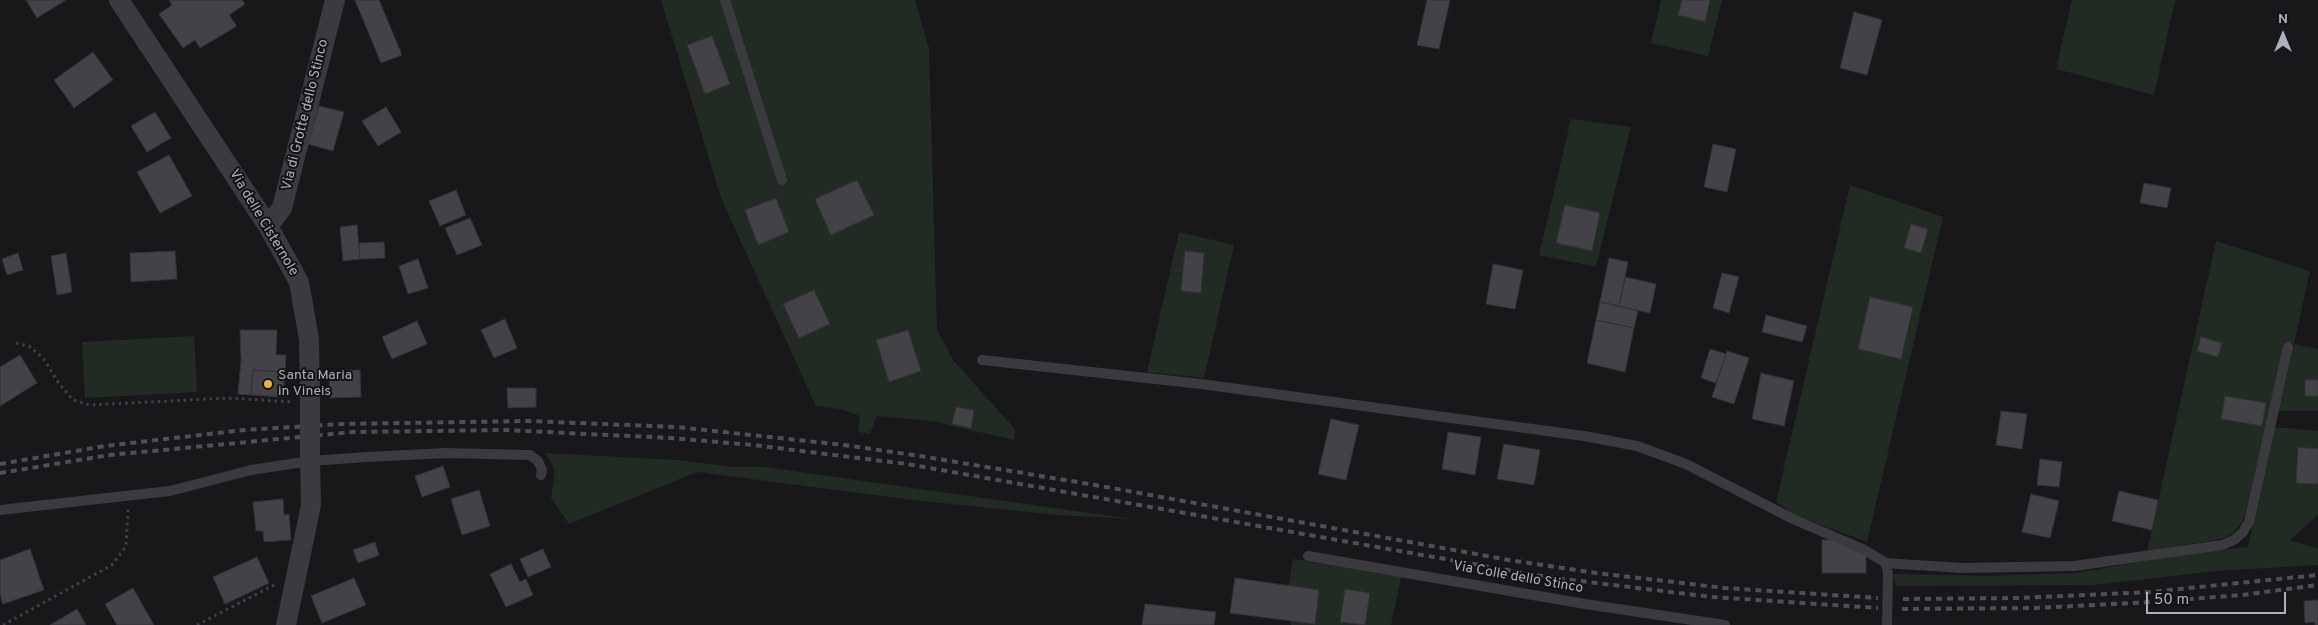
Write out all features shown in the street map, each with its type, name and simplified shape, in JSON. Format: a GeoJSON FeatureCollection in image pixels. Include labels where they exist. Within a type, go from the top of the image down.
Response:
{"type":"FeatureCollection","features":[{"type":"Feature","properties":{"kind":"street","name":"Via delle Cisternole"},"geometry":{"type":"LineString","coordinates":[[119,0],[268,226],[299,282],[310,339],[311,505],[286,625]]}},
{"type":"Feature","properties":{"kind":"street","name":"Via di Grotte dello Stinco"},"geometry":{"type":"LineString","coordinates":[[268,226],[282,208],[335,0]]}},
{"type":"Feature","properties":{"kind":"lane"},"geometry":{"type":"LineString","coordinates":[[725,0],[782,180]]}},
{"type":"Feature","properties":{"kind":"lane"},"geometry":{"type":"LineString","coordinates":[[982,360],[1201,384],[1622,442],[1645,448],[1686,464],[1795,520],[1863,549],[1886,563],[1962,568],[2074,566],[2222,545],[2234,540],[2243,532],[2249,522],[2288,347]]}},
{"type":"Feature","properties":{"kind":"lane"},"geometry":{"type":"LineString","coordinates":[[0,510],[170,491],[251,470],[310,461],[446,452],[530,455],[538,461],[542,470],[541,475]]}},
{"type":"Feature","properties":{"kind":"lane","name":"Via Colle dello Stinco"},"geometry":{"type":"LineString","coordinates":[[1308,556],[1585,604],[1725,625]]}},
{"type":"Feature","properties":{"kind":"lane"},"geometry":{"type":"LineString","coordinates":[[1886,563],[1888,574],[1887,625]]}},
{"type":"Feature","properties":{"kind":"path"},"geometry":{"type":"LineString","coordinates":[[16,343],[29,346],[44,358],[58,382],[73,400],[90,405],[229,398],[310,403]]}},
{"type":"Feature","properties":{"kind":"path"},"geometry":{"type":"LineString","coordinates":[[2,625],[112,565],[126,546],[127,495]]}},
{"type":"Feature","properties":{"kind":"path"},"geometry":{"type":"LineString","coordinates":[[197,625],[295,575]]}},
{"type":"Feature","properties":{"kind":"shaded area"},"geometry":{"type":"Polygon","coordinates":[[[661,0],[915,0],[929,48],[937,330],[953,360],[1015,429],[1014,440],[931,421],[877,416],[870,434],[858,432],[860,416],[840,409],[816,406],[721,198],[661,0]],[[712,36],[687,45],[705,94],[730,84],[712,36]],[[857,180],[815,199],[831,235],[874,215],[857,180]],[[776,198],[745,210],[758,245],[789,232],[776,198]],[[814,290],[783,304],[799,338],[830,324],[814,290]],[[907,330],[876,340],[889,381],[907,330]]]}},
{"type":"Feature","properties":{"kind":"shaded area"},"geometry":{"type":"Polygon","coordinates":[[[1661,0],[1682,0],[1679,15],[1705,22],[1710,0],[1722,0],[1708,56],[1651,43],[1661,0]]]}},
{"type":"Feature","properties":{"kind":"shaded area"},"geometry":{"type":"Polygon","coordinates":[[[2072,0],[2175,0],[2154,95],[2056,69],[2072,0]]]}},
{"type":"Feature","properties":{"kind":"shaded area"},"geometry":{"type":"Polygon","coordinates":[[[1571,119],[1631,127],[1596,267],[1539,255],[1571,119]],[[1565,206],[1557,243],[1592,251],[1600,213],[1565,206]]]}},
{"type":"Feature","properties":{"kind":"shaded area"},"geometry":{"type":"Polygon","coordinates":[[[1850,185],[1943,217],[1867,542],[1797,516],[1776,502],[1850,185]],[[1911,225],[1904,247],[1921,253],[1928,229],[1911,225]]]}},
{"type":"Feature","properties":{"kind":"shaded area"},"geometry":{"type":"Polygon","coordinates":[[[1179,232],[1234,245],[1204,378],[1147,372],[1179,232]],[[1185,251],[1181,291],[1201,293],[1204,253],[1185,251]]]}},
{"type":"Feature","properties":{"kind":"shaded area"},"geometry":{"type":"Polygon","coordinates":[[[2216,241],[2310,271],[2294,344],[2285,342],[2246,512],[2241,524],[2233,533],[2221,539],[2147,551],[2216,241]],[[2201,337],[2197,351],[2217,357],[2222,343],[2201,337]],[[2225,397],[2222,419],[2262,425],[2266,403],[2225,397]]]}},
{"type":"Feature","properties":{"kind":"shaded area"},"geometry":{"type":"Polygon","coordinates":[[[194,336],[197,392],[85,398],[82,342],[194,336]]]}},
{"type":"Feature","properties":{"kind":"shaded area"},"geometry":{"type":"Polygon","coordinates":[[[2294,344],[2318,349],[2318,380],[2305,380],[2305,396],[2318,396],[2318,411],[2279,411],[2294,344]]]}},
{"type":"Feature","properties":{"kind":"shaded area"},"geometry":{"type":"Polygon","coordinates":[[[2275,427],[2318,431],[2318,449],[2298,448],[2296,482],[2318,484],[2318,515],[2290,540],[2318,549],[2318,565],[2216,571],[2094,585],[1896,586],[1893,574],[1984,576],[2077,573],[2179,555],[2248,547],[2275,427]]]}},
{"type":"Feature","properties":{"kind":"shaded area"},"geometry":{"type":"Polygon","coordinates":[[[543,453],[677,460],[734,467],[764,467],[1133,519],[1057,515],[913,500],[697,472],[569,524],[551,498],[555,471],[549,458],[543,453]]]}},
{"type":"Feature","properties":{"kind":"shaded area"},"geometry":{"type":"Polygon","coordinates":[[[1293,559],[1401,577],[1391,625],[1291,625],[1291,621],[1283,620],[1293,559]]]}},
{"type":"Feature","properties":{"kind":"building"},"geometry":{"type":"Polygon","coordinates":[[[26,0],[66,0],[37,18],[26,0]]]}},
{"type":"Feature","properties":{"kind":"building"},"geometry":{"type":"Polygon","coordinates":[[[169,0],[242,0],[245,4],[229,15],[237,26],[200,48],[195,40],[183,48],[159,14],[172,5],[169,0]]]}},
{"type":"Feature","properties":{"kind":"building"},"geometry":{"type":"Polygon","coordinates":[[[355,0],[379,0],[402,55],[381,63],[355,0]]]}},
{"type":"Feature","properties":{"kind":"building"},"geometry":{"type":"Polygon","coordinates":[[[1427,0],[1450,0],[1439,49],[1417,45],[1427,0]]]}},
{"type":"Feature","properties":{"kind":"building"},"geometry":{"type":"Polygon","coordinates":[[[1682,0],[1710,0],[1705,22],[1678,15],[1682,0]]]}},
{"type":"Feature","properties":{"kind":"building"},"geometry":{"type":"Polygon","coordinates":[[[1854,12],[1882,20],[1867,75],[1840,68],[1854,12]]]}},
{"type":"Feature","properties":{"kind":"building"},"geometry":{"type":"Polygon","coordinates":[[[712,36],[730,84],[705,94],[687,45],[712,36]]]}},
{"type":"Feature","properties":{"kind":"building"},"geometry":{"type":"Polygon","coordinates":[[[93,52],[113,80],[74,108],[54,80],[93,52]]]}},
{"type":"Feature","properties":{"kind":"building"},"geometry":{"type":"Polygon","coordinates":[[[319,106],[344,112],[333,151],[308,144],[319,106]]]}},
{"type":"Feature","properties":{"kind":"building"},"geometry":{"type":"Polygon","coordinates":[[[386,107],[401,132],[378,146],[362,121],[386,107]]]}},
{"type":"Feature","properties":{"kind":"building"},"geometry":{"type":"Polygon","coordinates":[[[155,112],[171,138],[147,152],[131,126],[155,112]]]}},
{"type":"Feature","properties":{"kind":"building"},"geometry":{"type":"Polygon","coordinates":[[[1713,144],[1736,149],[1727,192],[1704,187],[1713,144]]]}},
{"type":"Feature","properties":{"kind":"building"},"geometry":{"type":"Polygon","coordinates":[[[169,155],[192,196],[160,213],[137,172],[169,155]]]}},
{"type":"Feature","properties":{"kind":"building"},"geometry":{"type":"Polygon","coordinates":[[[857,180],[874,215],[831,235],[815,199],[857,180]]]}},
{"type":"Feature","properties":{"kind":"building"},"geometry":{"type":"Polygon","coordinates":[[[2144,183],[2171,188],[2167,208],[2140,203],[2144,183]]]}},
{"type":"Feature","properties":{"kind":"building"},"geometry":{"type":"Polygon","coordinates":[[[456,190],[466,215],[440,226],[429,201],[456,190]]]}},
{"type":"Feature","properties":{"kind":"building"},"geometry":{"type":"Polygon","coordinates":[[[776,198],[789,232],[758,245],[745,210],[776,198]]]}},
{"type":"Feature","properties":{"kind":"building"},"geometry":{"type":"Polygon","coordinates":[[[1565,205],[1600,213],[1592,251],[1556,243],[1565,205]]]}},
{"type":"Feature","properties":{"kind":"building"},"geometry":{"type":"Polygon","coordinates":[[[470,218],[482,245],[457,255],[445,228],[470,218]]]}},
{"type":"Feature","properties":{"kind":"building"},"geometry":{"type":"Polygon","coordinates":[[[1911,224],[1928,229],[1921,253],[1904,248],[1911,224]]]}},
{"type":"Feature","properties":{"kind":"building"},"geometry":{"type":"Polygon","coordinates":[[[357,225],[360,259],[343,261],[340,227],[357,225]]]}},
{"type":"Feature","properties":{"kind":"building"},"geometry":{"type":"Polygon","coordinates":[[[384,242],[385,258],[360,259],[359,243],[384,242]]]}},
{"type":"Feature","properties":{"kind":"building"},"geometry":{"type":"Polygon","coordinates":[[[175,251],[177,279],[131,282],[130,253],[175,251]]]}},
{"type":"Feature","properties":{"kind":"building"},"geometry":{"type":"Polygon","coordinates":[[[1185,251],[1204,253],[1201,293],[1181,291],[1185,251]]]}},
{"type":"Feature","properties":{"kind":"building"},"geometry":{"type":"Polygon","coordinates":[[[18,253],[23,270],[7,275],[2,259],[18,253]]]}},
{"type":"Feature","properties":{"kind":"building"},"geometry":{"type":"Polygon","coordinates":[[[66,253],[72,292],[57,295],[51,256],[66,253]]]}},
{"type":"Feature","properties":{"kind":"building"},"geometry":{"type":"Polygon","coordinates":[[[1609,258],[1628,262],[1619,306],[1600,302],[1609,258]]]}},
{"type":"Feature","properties":{"kind":"building"},"geometry":{"type":"Polygon","coordinates":[[[418,259],[428,288],[408,294],[399,266],[418,259]]]}},
{"type":"Feature","properties":{"kind":"building"},"geometry":{"type":"Polygon","coordinates":[[[1493,264],[1523,270],[1515,309],[1486,304],[1493,264]]]}},
{"type":"Feature","properties":{"kind":"building"},"geometry":{"type":"Polygon","coordinates":[[[1722,273],[1739,277],[1729,313],[1713,308],[1722,273]]]}},
{"type":"Feature","properties":{"kind":"building"},"geometry":{"type":"Polygon","coordinates":[[[1625,277],[1656,284],[1650,313],[1619,306],[1625,277]]]}},
{"type":"Feature","properties":{"kind":"building"},"geometry":{"type":"Polygon","coordinates":[[[814,290],[830,324],[799,338],[783,304],[814,290]]]}},
{"type":"Feature","properties":{"kind":"building"},"geometry":{"type":"Polygon","coordinates":[[[1870,297],[1913,307],[1901,359],[1858,349],[1870,297]]]}},
{"type":"Feature","properties":{"kind":"building"},"geometry":{"type":"Polygon","coordinates":[[[1600,302],[1638,311],[1634,328],[1596,320],[1600,302]]]}},
{"type":"Feature","properties":{"kind":"building"},"geometry":{"type":"Polygon","coordinates":[[[1766,315],[1807,326],[1802,342],[1762,332],[1766,315]]]}},
{"type":"Feature","properties":{"kind":"building"},"geometry":{"type":"Polygon","coordinates":[[[505,319],[517,348],[494,358],[481,330],[505,319]]]}},
{"type":"Feature","properties":{"kind":"building"},"geometry":{"type":"Polygon","coordinates":[[[1596,320],[1634,328],[1625,372],[1587,363],[1596,320]]]}},
{"type":"Feature","properties":{"kind":"building"},"geometry":{"type":"Polygon","coordinates":[[[417,321],[427,344],[392,359],[382,337],[417,321]]]}},
{"type":"Feature","properties":{"kind":"building"},"geometry":{"type":"Polygon","coordinates":[[[240,330],[277,330],[276,355],[286,355],[285,372],[253,370],[251,395],[238,394],[241,360],[240,330]]]}},
{"type":"Feature","properties":{"kind":"building"},"geometry":{"type":"Polygon","coordinates":[[[908,330],[921,371],[889,382],[876,340],[908,330]]]}},
{"type":"Feature","properties":{"kind":"building"},"geometry":{"type":"Polygon","coordinates":[[[2201,337],[2222,343],[2218,357],[2197,351],[2201,337]]]}},
{"type":"Feature","properties":{"kind":"building"},"geometry":{"type":"Polygon","coordinates":[[[1710,349],[1726,354],[1716,383],[1701,378],[1710,349]]]}},
{"type":"Feature","properties":{"kind":"building"},"geometry":{"type":"Polygon","coordinates":[[[1727,351],[1749,358],[1734,404],[1712,397],[1727,351]]]}},
{"type":"Feature","properties":{"kind":"building"},"geometry":{"type":"Polygon","coordinates":[[[20,355],[37,383],[0,406],[0,367],[20,355]]]}},
{"type":"Feature","properties":{"kind":"building","name":"Santa Maria in Vineis"},"geometry":{"type":"Polygon","coordinates":[[[253,370],[285,372],[283,397],[251,395],[253,370]]]}},
{"type":"Feature","properties":{"kind":"building"},"geometry":{"type":"Polygon","coordinates":[[[360,370],[361,397],[330,398],[329,371],[360,370]]]}},
{"type":"Feature","properties":{"kind":"building"},"geometry":{"type":"Polygon","coordinates":[[[1761,373],[1794,381],[1784,426],[1752,419],[1761,373]]]}},
{"type":"Feature","properties":{"kind":"building"},"geometry":{"type":"Polygon","coordinates":[[[2305,380],[2318,380],[2318,396],[2305,396],[2305,380]]]}},
{"type":"Feature","properties":{"kind":"building"},"geometry":{"type":"Polygon","coordinates":[[[507,388],[536,388],[536,407],[508,408],[507,388]]]}},
{"type":"Feature","properties":{"kind":"building"},"geometry":{"type":"Polygon","coordinates":[[[2225,396],[2266,403],[2262,426],[2221,419],[2225,396]]]}},
{"type":"Feature","properties":{"kind":"building"},"geometry":{"type":"Polygon","coordinates":[[[956,407],[974,410],[971,428],[952,424],[956,407]]]}},
{"type":"Feature","properties":{"kind":"building"},"geometry":{"type":"Polygon","coordinates":[[[2001,411],[2027,414],[2022,449],[1996,445],[2001,411]]]}},
{"type":"Feature","properties":{"kind":"building"},"geometry":{"type":"Polygon","coordinates":[[[1331,419],[1359,425],[1346,480],[1318,474],[1331,419]]]}},
{"type":"Feature","properties":{"kind":"building"},"geometry":{"type":"Polygon","coordinates":[[[1448,432],[1481,437],[1475,475],[1442,469],[1448,432]]]}},
{"type":"Feature","properties":{"kind":"building"},"geometry":{"type":"Polygon","coordinates":[[[1504,444],[1540,450],[1534,485],[1497,479],[1504,444]]]}},
{"type":"Feature","properties":{"kind":"building"},"geometry":{"type":"Polygon","coordinates":[[[2298,447],[2318,449],[2318,484],[2296,483],[2298,447]]]}},
{"type":"Feature","properties":{"kind":"building"},"geometry":{"type":"Polygon","coordinates":[[[2040,459],[2062,462],[2059,487],[2037,485],[2040,459]]]}},
{"type":"Feature","properties":{"kind":"building"},"geometry":{"type":"Polygon","coordinates":[[[443,466],[450,487],[422,497],[415,476],[443,466]]]}},
{"type":"Feature","properties":{"kind":"building"},"geometry":{"type":"Polygon","coordinates":[[[479,490],[490,526],[462,535],[451,499],[479,490]]]}},
{"type":"Feature","properties":{"kind":"building"},"geometry":{"type":"Polygon","coordinates":[[[2119,491],[2158,500],[2152,530],[2112,521],[2119,491]]]}},
{"type":"Feature","properties":{"kind":"building"},"geometry":{"type":"Polygon","coordinates":[[[2031,494],[2059,501],[2050,538],[2022,532],[2031,494]]]}},
{"type":"Feature","properties":{"kind":"building"},"geometry":{"type":"Polygon","coordinates":[[[283,499],[284,515],[289,514],[291,540],[264,542],[263,531],[256,531],[253,502],[283,499]]]}},
{"type":"Feature","properties":{"kind":"building"},"geometry":{"type":"Polygon","coordinates":[[[1822,540],[1835,540],[1866,553],[1866,573],[1822,573],[1822,540]]]}},
{"type":"Feature","properties":{"kind":"building"},"geometry":{"type":"Polygon","coordinates":[[[375,542],[379,555],[358,563],[353,550],[375,542]]]}},
{"type":"Feature","properties":{"kind":"building"},"geometry":{"type":"Polygon","coordinates":[[[30,549],[44,590],[3,604],[0,594],[0,560],[30,549]]]}},
{"type":"Feature","properties":{"kind":"building"},"geometry":{"type":"Polygon","coordinates":[[[543,549],[551,567],[528,577],[520,559],[543,549]]]}},
{"type":"Feature","properties":{"kind":"building"},"geometry":{"type":"Polygon","coordinates":[[[257,557],[269,583],[225,604],[213,577],[257,557]]]}},
{"type":"Feature","properties":{"kind":"building"},"geometry":{"type":"Polygon","coordinates":[[[511,564],[520,582],[526,579],[533,595],[506,607],[490,574],[511,564]]]}},
{"type":"Feature","properties":{"kind":"building"},"geometry":{"type":"Polygon","coordinates":[[[354,578],[366,605],[322,623],[311,596],[354,578]]]}},
{"type":"Feature","properties":{"kind":"building"},"geometry":{"type":"Polygon","coordinates":[[[1235,578],[1319,590],[1315,624],[1230,613],[1235,578]]]}},
{"type":"Feature","properties":{"kind":"building"},"geometry":{"type":"Polygon","coordinates":[[[133,588],[154,625],[117,625],[105,604],[133,588]]]}},
{"type":"Feature","properties":{"kind":"building"},"geometry":{"type":"Polygon","coordinates":[[[1345,589],[1370,593],[1365,625],[1340,622],[1345,589]]]}},
{"type":"Feature","properties":{"kind":"building"},"geometry":{"type":"Polygon","coordinates":[[[2318,600],[2318,625],[2315,625],[2315,622],[2305,623],[2304,601],[2318,600]]]}},
{"type":"Feature","properties":{"kind":"building"},"geometry":{"type":"Polygon","coordinates":[[[1145,604],[1216,612],[1214,625],[1142,625],[1145,604]]]}},
{"type":"Feature","properties":{"kind":"building"},"geometry":{"type":"Polygon","coordinates":[[[77,609],[86,625],[50,625],[77,609]]]}},
{"type":"Feature","properties":{"kind":"railway"},"geometry":{"type":"LineString","coordinates":[[0,464],[105,446],[244,430],[341,424],[528,421],[677,427],[844,445],[920,456],[1095,485],[1509,560],[1596,573],[1725,588],[1878,598]]}},
{"type":"Feature","properties":{"kind":"railway"},"geometry":{"type":"LineString","coordinates":[[0,473],[110,455],[353,432],[504,430],[671,438],[753,445],[907,464],[1547,577],[1712,597],[1878,608]]}},
{"type":"Feature","properties":{"kind":"railway"},"geometry":{"type":"LineString","coordinates":[[1903,599],[2019,598],[2150,592],[2318,575]]}},
{"type":"Feature","properties":{"kind":"railway"},"geometry":{"type":"LineString","coordinates":[[1902,609],[2036,608],[2151,602],[2242,595],[2318,585]]}},
{"type":"Feature","properties":{"kind":"place","name":"Santa Maria in Vineis"},"geometry":{"type":"Point","coordinates":[268,384]}}]}
